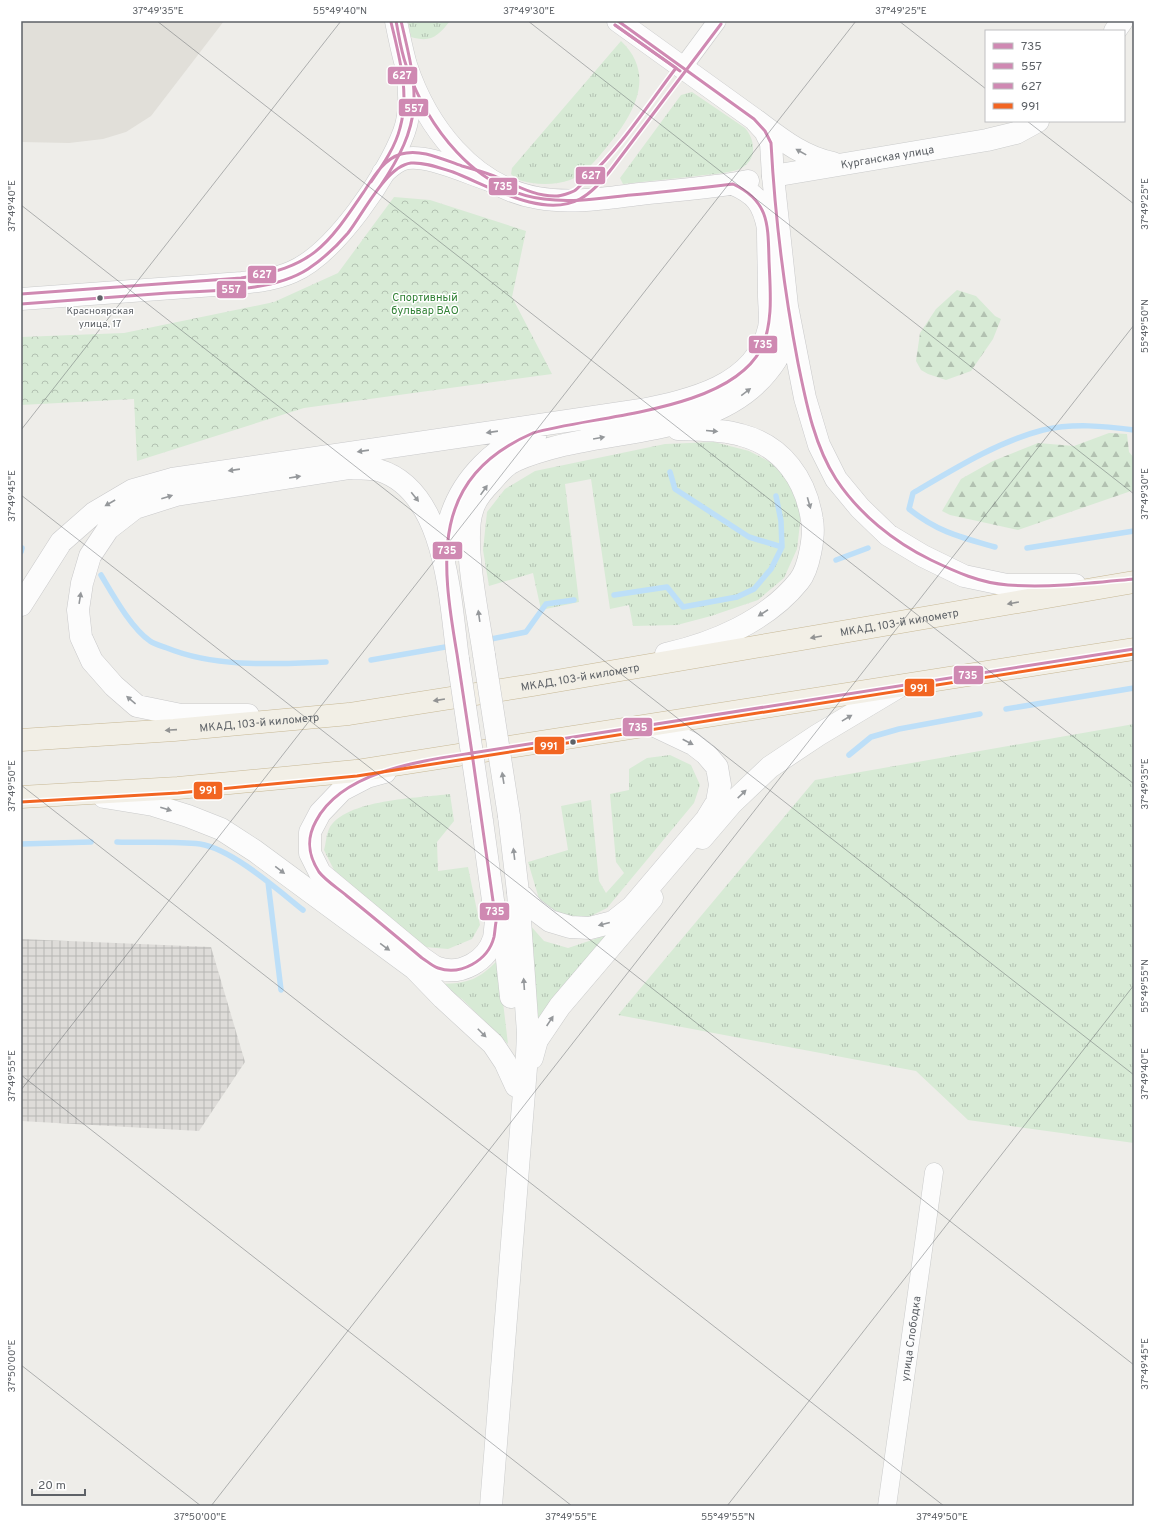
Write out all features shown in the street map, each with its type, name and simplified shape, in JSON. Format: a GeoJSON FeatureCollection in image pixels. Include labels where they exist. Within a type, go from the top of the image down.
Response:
{"type":"FeatureCollection","features":[{"type":"Feature","properties":{"kind":"highway","name":"МКАД, 103-й километр"},"geometry":{"type":"LineString","coordinates":[[21,740],[174,730],[349,714],[533,685],[1134,582]]}},
{"type":"Feature","properties":{"kind":"highway"},"geometry":{"type":"LineString","coordinates":[[21,797],[178,788],[356,771],[1134,649]]}},
{"type":"Feature","properties":{"kind":"main road"},"geometry":{"type":"LineString","coordinates":[[381,176],[404,132],[408,114],[410,93],[406,65],[396,21]]}},
{"type":"Feature","properties":{"kind":"main road"},"geometry":{"type":"LineString","coordinates":[[618,21],[804,154],[820,160],[838,164]]}},
{"type":"Feature","properties":{"kind":"main road"},"geometry":{"type":"LineString","coordinates":[[1116,30],[1122,21]]}},
{"type":"Feature","properties":{"kind":"main road"},"geometry":{"type":"LineString","coordinates":[[406,65],[418,94],[432,121],[466,162],[492,181]]}},
{"type":"Feature","properties":{"kind":"main road"},"geometry":{"type":"LineString","coordinates":[[754,119],[765,131],[771,143],[773,176],[788,306],[805,398],[819,445],[836,479],[860,508],[888,535],[923,556],[964,576],[1007,585],[1066,586],[1134,578]]}},
{"type":"Feature","properties":{"kind":"main road","name":"Курганская улица"},"geometry":{"type":"LineString","coordinates":[[492,181],[521,195],[557,201],[733,184],[838,164],[987,140],[1016,132],[1036,122]]}},
{"type":"Feature","properties":{"kind":"main road"},"geometry":{"type":"LineString","coordinates":[[21,299],[242,283],[271,279],[292,272],[320,254],[342,232],[381,176],[390,166],[402,160],[413,158],[428,160],[492,181]]}},
{"type":"Feature","properties":{"kind":"main road"},"geometry":{"type":"LineString","coordinates":[[445,566],[450,520],[459,495],[478,470],[502,449],[534,433],[677,403],[718,388],[745,371],[762,349],[769,327],[768,228],[765,212],[758,200],[747,190],[733,184]]}},
{"type":"Feature","properties":{"kind":"main road"},"geometry":{"type":"LineString","coordinates":[[520,1084],[528,1033],[518,892],[509,816],[484,655],[468,532],[473,507],[485,487],[509,464],[534,453],[568,444],[659,428],[707,414],[731,403],[759,382],[778,359],[787,334],[788,306]]}},
{"type":"Feature","properties":{"kind":"main road"},"geometry":{"type":"LineString","coordinates":[[21,605],[61,542],[94,513],[134,490],[172,479],[641,410]]}},
{"type":"Feature","properties":{"kind":"main road"},"geometry":{"type":"LineString","coordinates":[[533,685],[688,649],[740,628],[776,604],[800,580],[808,557],[814,529],[809,502],[799,478],[783,458],[763,444],[742,435],[714,430],[659,428]]}},
{"type":"Feature","properties":{"kind":"main road"},"geometry":{"type":"LineString","coordinates":[[349,714],[181,715],[137,706],[114,686],[92,661],[81,637],[78,610],[82,583],[90,556],[108,528],[135,508],[176,495],[350,468],[377,470],[406,485],[418,499],[432,524],[445,566],[496,922],[494,938],[486,954],[472,966],[455,971],[437,968],[422,958],[320,873],[310,853],[310,832],[316,819],[342,790],[367,777],[429,760]]}},
{"type":"Feature","properties":{"kind":"main road"},"geometry":{"type":"LineString","coordinates":[[520,1084],[537,1040],[560,1006],[731,804],[770,767],[818,735],[900,686]]}},
{"type":"Feature","properties":{"kind":"main road"},"geometry":{"type":"LineString","coordinates":[[518,892],[534,909],[550,921],[570,927],[590,928],[612,922],[632,907],[706,820],[717,802],[720,785],[717,767],[706,754],[693,744],[653,725]]}},
{"type":"Feature","properties":{"kind":"main road"},"geometry":{"type":"LineString","coordinates":[[87,794],[153,805],[188,816],[221,829],[255,851],[415,970],[442,998],[493,1044],[520,1084]]}},
{"type":"Feature","properties":{"kind":"main road"},"geometry":{"type":"LineString","coordinates":[[491,1506],[520,1134],[520,1084],[507,956],[492,896]]}},
{"type":"Feature","properties":{"kind":"street"},"geometry":{"type":"LineString","coordinates":[[683,67],[717,21]]}},
{"type":"Feature","properties":{"kind":"street","name":"улица Слободка"},"geometry":{"type":"LineString","coordinates":[[887,1506],[934,1172]]}},
{"type":"Feature","properties":{"kind":"shaded area"},"geometry":{"type":"Polygon","coordinates":[[[21,21],[224,21],[151,116],[126,132],[103,139],[69,143],[21,142],[21,21]]]}},
{"type":"Feature","properties":{"kind":"shaded area"},"geometry":{"type":"Polygon","coordinates":[[[21,939],[211,947],[245,1062],[199,1131],[21,1121],[21,939]]]}},
{"type":"Feature","properties":{"kind":"green space"},"geometry":{"type":"Polygon","coordinates":[[[408,21],[450,21],[442,31],[434,37],[429,39],[418,39],[411,37],[408,21]]]}},
{"type":"Feature","properties":{"kind":"green space"},"geometry":{"type":"Polygon","coordinates":[[[621,41],[632,54],[638,68],[639,82],[637,96],[632,110],[616,136],[590,166],[581,174],[570,180],[543,184],[529,183],[516,179],[511,174],[512,168],[621,41]]]}},
{"type":"Feature","properties":{"kind":"green space"},"geometry":{"type":"Polygon","coordinates":[[[692,92],[745,128],[752,139],[753,146],[753,152],[748,162],[744,167],[727,172],[623,184],[620,178],[681,95],[692,92]]]}},
{"type":"Feature","properties":{"kind":"green space","name":"Спортивный бульвар ВАО"},"geometry":{"type":"Polygon","coordinates":[[[394,197],[430,200],[526,231],[512,297],[552,374],[304,408],[137,461],[134,399],[21,405],[21,337],[124,333],[274,302],[338,273],[394,197]]]}},
{"type":"Feature","properties":{"kind":"green space"},"geometry":{"type":"Polygon","coordinates":[[[957,290],[976,296],[995,316],[1001,319],[993,339],[971,371],[946,380],[921,370],[916,361],[920,333],[936,309],[957,290]]]}},
{"type":"Feature","properties":{"kind":"green space"},"geometry":{"type":"Polygon","coordinates":[[[1109,433],[1127,434],[1129,452],[1134,458],[1134,490],[1018,530],[950,515],[942,511],[961,479],[993,461],[1038,443],[1074,446],[1109,433]]]}},
{"type":"Feature","properties":{"kind":"green space"},"geometry":{"type":"Polygon","coordinates":[[[714,442],[749,451],[770,462],[792,483],[801,515],[797,549],[784,578],[758,600],[711,616],[677,625],[633,626],[629,605],[610,609],[591,479],[565,484],[579,602],[541,610],[533,573],[489,586],[483,550],[487,512],[505,489],[535,471],[665,444],[714,442]]]}},
{"type":"Feature","properties":{"kind":"green space"},"geometry":{"type":"Polygon","coordinates":[[[1134,724],[1134,1143],[968,1120],[916,1071],[618,1015],[815,780],[1134,724]]]}},
{"type":"Feature","properties":{"kind":"green space"},"geometry":{"type":"Polygon","coordinates":[[[670,755],[691,765],[700,785],[694,803],[607,908],[585,919],[557,915],[540,902],[528,862],[568,850],[561,806],[591,800],[599,881],[606,893],[624,873],[616,862],[610,794],[629,790],[629,769],[647,758],[670,755]]]}},
{"type":"Feature","properties":{"kind":"green space"},"geometry":{"type":"Polygon","coordinates":[[[450,794],[454,821],[437,842],[438,871],[468,867],[480,925],[472,939],[448,949],[425,947],[334,870],[324,850],[329,829],[337,819],[350,811],[384,802],[450,794]]]}},
{"type":"Feature","properties":{"kind":"green space"},"geometry":{"type":"Polygon","coordinates":[[[529,924],[544,941],[568,948],[610,934],[533,1031],[529,924]]]}},
{"type":"Feature","properties":{"kind":"green space"},"geometry":{"type":"Polygon","coordinates":[[[498,960],[508,1044],[462,999],[441,984],[459,983],[472,979],[485,972],[498,960]]]}},
{"type":"Feature","properties":{"kind":"waterway"},"geometry":{"type":"LineString","coordinates":[[995,547],[950,533],[920,517],[909,509],[913,493],[992,449],[1026,435],[1043,430],[1066,426],[1100,426],[1134,430]]}},
{"type":"Feature","properties":{"kind":"waterway"},"geometry":{"type":"LineString","coordinates":[[670,472],[675,489],[749,537],[782,547]]}},
{"type":"Feature","properties":{"kind":"waterway"},"geometry":{"type":"LineString","coordinates":[[614,595],[667,587],[683,607],[737,597],[754,589],[771,569],[782,547],[781,521],[776,496]]}},
{"type":"Feature","properties":{"kind":"waterway"},"geometry":{"type":"LineString","coordinates":[[1027,548],[1134,531]]}},
{"type":"Feature","properties":{"kind":"waterway"},"geometry":{"type":"LineString","coordinates":[[21,552],[22,548]]}},
{"type":"Feature","properties":{"kind":"waterway"},"geometry":{"type":"LineString","coordinates":[[836,560],[868,548]]}},
{"type":"Feature","properties":{"kind":"waterway"},"geometry":{"type":"LineString","coordinates":[[101,575],[129,620],[143,635],[158,645],[205,659],[225,662],[266,664],[326,662]]}},
{"type":"Feature","properties":{"kind":"waterway"},"geometry":{"type":"LineString","coordinates":[[486,640],[526,632],[546,604],[574,600]]}},
{"type":"Feature","properties":{"kind":"waterway"},"geometry":{"type":"LineString","coordinates":[[371,660],[451,646]]}},
{"type":"Feature","properties":{"kind":"waterway"},"geometry":{"type":"LineString","coordinates":[[1006,709],[1134,688]]}},
{"type":"Feature","properties":{"kind":"waterway"},"geometry":{"type":"LineString","coordinates":[[849,755],[871,737],[899,729],[980,714]]}},
{"type":"Feature","properties":{"kind":"waterway"},"geometry":{"type":"LineString","coordinates":[[21,844],[91,842]]}},
{"type":"Feature","properties":{"kind":"waterway"},"geometry":{"type":"LineString","coordinates":[[117,842],[190,843],[213,847],[254,871],[303,910]]}},
{"type":"Feature","properties":{"kind":"waterway"},"geometry":{"type":"LineString","coordinates":[[268,882],[281,990]]}},
{"type":"Feature","properties":{"kind":"transit line","name":"735"},"geometry":{"type":"LineString","coordinates":[[396,21],[401,49],[406,65],[415,88],[427,111],[441,133],[457,152],[476,169],[496,183],[519,193],[555,200],[598,199],[733,184],[754,198],[760,206],[767,225],[770,317],[761,349],[744,370],[720,386],[691,399],[658,408],[533,433],[500,452],[475,473],[459,498],[450,525],[447,555],[448,586],[451,619],[472,753]]}},
{"type":"Feature","properties":{"kind":"transit line","name":"557"},"geometry":{"type":"LineString","coordinates":[[379,188],[394,165],[404,144],[414,108],[414,89],[401,21]]}},
{"type":"Feature","properties":{"kind":"transit line","name":"735"},"geometry":{"type":"LineString","coordinates":[[618,21],[754,119],[765,131],[771,143],[784,281],[798,363],[808,408],[816,438],[828,466],[845,492],[855,504],[878,526],[917,553],[959,573],[988,582],[1008,585],[1040,586],[1071,585],[1134,579]]}},
{"type":"Feature","properties":{"kind":"transit line","name":"627"},"geometry":{"type":"LineString","coordinates":[[371,182],[395,143],[403,115],[404,88],[391,22]]}},
{"type":"Feature","properties":{"kind":"transit line","name":"557"},"geometry":{"type":"LineString","coordinates":[[21,304],[240,289],[277,282],[293,277],[314,265],[334,248],[348,233],[384,181],[402,166],[411,163],[427,164],[438,167],[499,192],[533,203],[550,205],[565,204],[580,199],[594,189],[606,176],[721,24]]}},
{"type":"Feature","properties":{"kind":"transit line","name":"557"},"geometry":{"type":"LineString","coordinates":[[615,25],[680,71]]}},
{"type":"Feature","properties":{"kind":"transit line","name":"627"},"geometry":{"type":"LineString","coordinates":[[21,294],[241,278],[265,274],[285,268],[302,261],[328,240],[340,226],[380,169],[389,160],[401,154],[416,152],[440,158],[540,194],[559,196],[572,192],[576,190],[611,153],[634,125],[676,68],[615,25]]}},
{"type":"Feature","properties":{"kind":"transit line","name":"735"},"geometry":{"type":"LineString","coordinates":[[472,753],[1134,649]]}},
{"type":"Feature","properties":{"kind":"transit line","name":"991"},"geometry":{"type":"LineString","coordinates":[[21,802],[178,793],[357,776],[1134,654]]}},
{"type":"Feature","properties":{"kind":"transit line","name":"735"},"geometry":{"type":"LineString","coordinates":[[472,753],[496,922],[494,937],[491,946],[486,953],[472,964],[464,968],[446,970],[436,967],[422,958],[325,879],[315,866],[312,859],[310,841],[316,821],[328,804],[344,790],[385,771],[430,760],[472,753]]}},
{"type":"Feature","properties":{"kind":"place","name":"Красноярская улица, 17"},"geometry":{"type":"Point","coordinates":[100,298]}}]}
